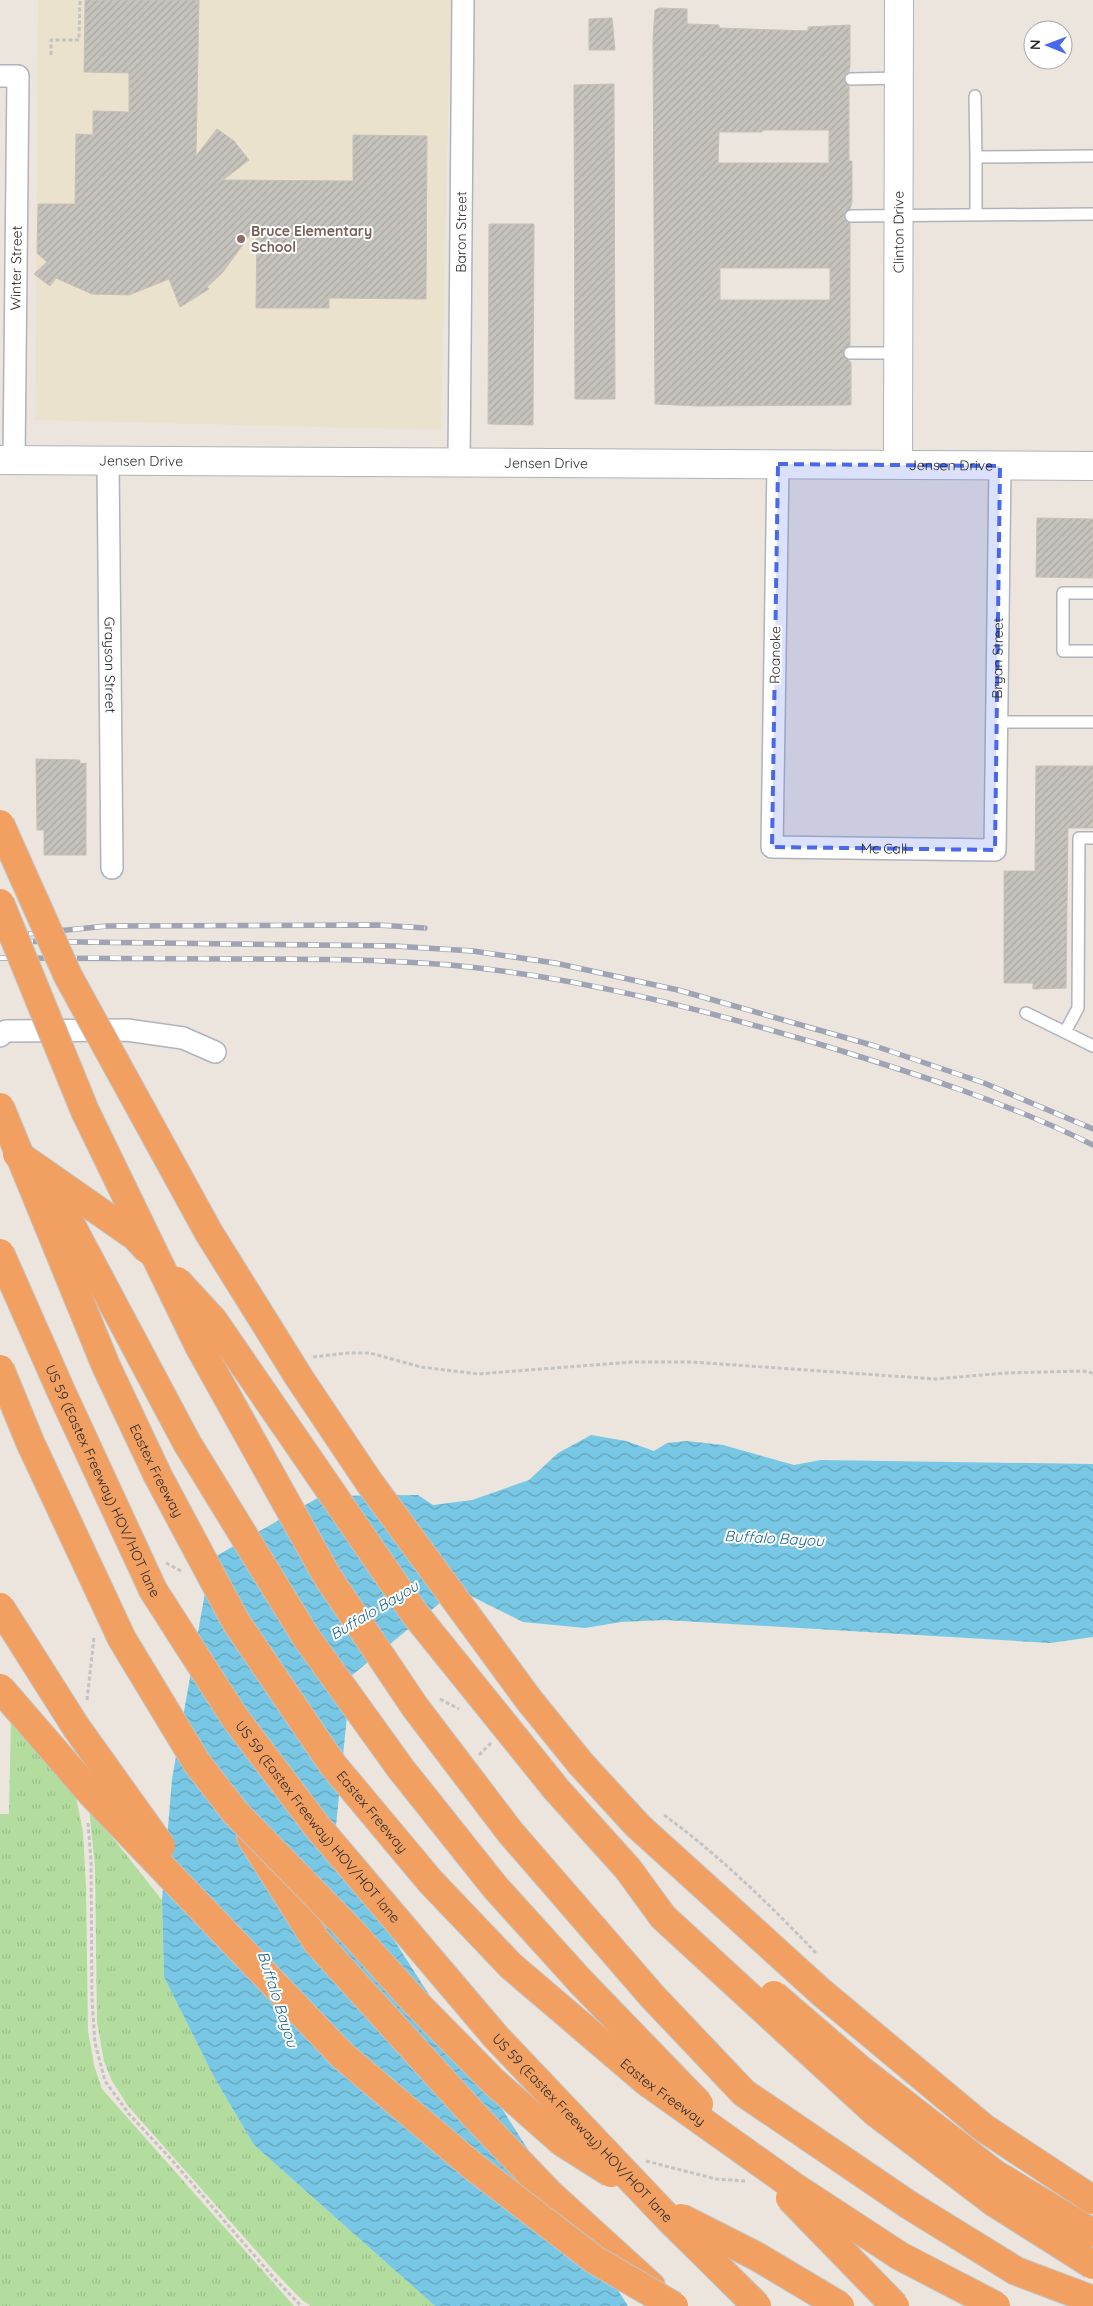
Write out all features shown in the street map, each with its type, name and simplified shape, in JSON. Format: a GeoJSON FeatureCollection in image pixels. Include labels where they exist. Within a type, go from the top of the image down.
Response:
{"type":"FeatureCollection","features":[{"type":"Feature","properties":{"kind":"highway"},"geometry":{"type":"LineString","coordinates":[[0,824],[68,976],[209,1232],[300,1379],[369,1482],[525,1695],[581,1764],[638,1826],[822,1992],[984,2128],[1093,2200]]}},
{"type":"Feature","properties":{"kind":"highway"},"geometry":{"type":"LineString","coordinates":[[0,903],[86,1111],[208,1363],[326,1576],[415,1707],[510,1832],[652,1996],[744,2093],[909,2205],[1016,2271],[1093,2300]]}},
{"type":"Feature","properties":{"kind":"highway"},"geometry":{"type":"LineString","coordinates":[[0,1090],[187,1442],[306,1637],[401,1769],[495,1887],[581,1982],[895,2306]]}},
{"type":"Feature","properties":{"kind":"highway","name":"Eastex Freeway"},"geometry":{"type":"LineString","coordinates":[[0,1107],[106,1366],[158,1476],[236,1622],[333,1765],[424,1874],[511,1966],[647,2082],[793,2186],[900,2256],[996,2306]]}},
{"type":"Feature","properties":{"kind":"highway"},"geometry":{"type":"LineString","coordinates":[[0,1142],[136,1237],[213,1320],[415,1614],[556,1789],[628,1868],[861,2070],[995,2174],[1093,2233]]}},
{"type":"Feature","properties":{"kind":"highway","name":"US 59 (Eastex Freeway) HOV/HOT lane"},"geometry":{"type":"LineString","coordinates":[[0,1253],[153,1590],[235,1718],[316,1825],[496,2037],[668,2218],[757,2306]]}},
{"type":"Feature","properties":{"kind":"highway"},"geometry":{"type":"LineString","coordinates":[[0,1369],[30,1442],[122,1639],[197,1763],[235,1812],[317,1942],[473,2114],[549,2193],[674,2306]]}},
{"type":"Feature","properties":{"kind":"highway"},"geometry":{"type":"LineString","coordinates":[[0,1607],[76,1727],[159,1843],[236,1945]]}},
{"type":"Feature","properties":{"kind":"highway"},"geometry":{"type":"LineString","coordinates":[[0,1688],[90,1792],[342,2056],[474,2167],[595,2260],[674,2306]]}},
{"type":"Feature","properties":{"kind":"highway"},"geometry":{"type":"LineString","coordinates":[[235,1812],[351,1931],[416,2003],[494,2082],[562,2142],[689,2223],[756,2256],[840,2306]]}},
{"type":"Feature","properties":{"kind":"highway"},"geometry":{"type":"LineString","coordinates":[[628,1868],[663,1917],[874,2112],[995,2203],[1093,2265]]}},
{"type":"Feature","properties":{"kind":"main road","name":"Clinton Drive"},"geometry":{"type":"LineString","coordinates":[[898,464],[899,0]]}},
{"type":"Feature","properties":{"kind":"main road","name":"Jensen Drive"},"geometry":{"type":"LineString","coordinates":[[7,460],[459,464],[1093,466]]}},
{"type":"Feature","properties":{"kind":"street","name":"Baron Street"},"geometry":{"type":"LineString","coordinates":[[459,464],[463,0]]}},
{"type":"Feature","properties":{"kind":"street","name":"Winter Street"},"geometry":{"type":"LineString","coordinates":[[7,460],[9,76]]}},
{"type":"Feature","properties":{"kind":"street","name":"Grayson Street"},"geometry":{"type":"LineString","coordinates":[[108,461],[112,868]]}},
{"type":"Feature","properties":{"kind":"street","name":"Roanoke"},"geometry":{"type":"LineString","coordinates":[[772,846],[778,464]]}},
{"type":"Feature","properties":{"kind":"street","name":"Bryan Street"},"geometry":{"type":"LineString","coordinates":[[995,850],[1000,466]]}},
{"type":"Feature","properties":{"kind":"street","name":"Mc Call"},"geometry":{"type":"LineString","coordinates":[[772,846],[995,850]]}},
{"type":"Feature","properties":{"kind":"street"},"geometry":{"type":"LineString","coordinates":[[0,1036],[6,1031],[128,1030],[182,1038],[216,1052]]}},
{"type":"Feature","properties":{"kind":"lane"},"geometry":{"type":"LineString","coordinates":[[851,79],[898,78]]}},
{"type":"Feature","properties":{"kind":"lane"},"geometry":{"type":"LineString","coordinates":[[975,96],[976,215]]}},
{"type":"Feature","properties":{"kind":"lane"},"geometry":{"type":"LineString","coordinates":[[976,157],[1093,156]]}},
{"type":"Feature","properties":{"kind":"lane"},"geometry":{"type":"LineString","coordinates":[[851,216],[1093,214]]}},
{"type":"Feature","properties":{"kind":"lane"},"geometry":{"type":"LineString","coordinates":[[850,353],[898,353]]}},
{"type":"Feature","properties":{"kind":"lane"},"geometry":{"type":"LineString","coordinates":[[1093,593],[1063,593],[1063,651],[1093,651]]}},
{"type":"Feature","properties":{"kind":"lane"},"geometry":{"type":"LineString","coordinates":[[996,722],[1093,722]]}},
{"type":"Feature","properties":{"kind":"lane"},"geometry":{"type":"LineString","coordinates":[[1065,1032],[1078,1008],[1079,838],[1093,838]]}},
{"type":"Feature","properties":{"kind":"lane"},"geometry":{"type":"LineString","coordinates":[[1026,1013],[1093,1046]]}},
{"type":"Feature","properties":{"kind":"path"},"geometry":{"type":"LineString","coordinates":[[51,55],[51,40],[79,40],[80,0]]}},
{"type":"Feature","properties":{"kind":"highlighted area"},"geometry":{"type":"Polygon","coordinates":[[[778,464],[1000,466],[995,850],[772,847],[778,464]]]}},
{"type":"Feature","properties":{"kind":"shaded area","name":"Bruce Elementary School"},"geometry":{"type":"Polygon","coordinates":[[[38,0],[451,0],[441,430],[35,420],[38,0]]]}},
{"type":"Feature","properties":{"kind":"green space"},"geometry":{"type":"Polygon","coordinates":[[[11,1717],[75,1792],[83,1832],[86,1887],[88,2031],[94,2065],[102,2089],[294,2306],[0,2306],[0,1814],[9,1814],[11,1717]]]}},
{"type":"Feature","properties":{"kind":"green space"},"geometry":{"type":"Polygon","coordinates":[[[89,1808],[162,1900],[164,1977],[214,2077],[254,2145],[435,2306],[311,2306],[302,2300],[275,2272],[128,2106],[112,2081],[104,2061],[97,2022],[95,1866],[89,1808]]]}},
{"type":"Feature","properties":{"kind":"water","name":"Buffalo Bayou"},"geometry":{"type":"Polygon","coordinates":[[[591,1435],[626,1441],[654,1451],[667,1443],[687,1441],[723,1445],[794,1465],[821,1460],[1093,1464],[1093,1637],[1050,1643],[665,1620],[621,1622],[585,1628],[523,1622],[457,1589],[351,1676],[334,1846],[628,2306],[435,2306],[254,2145],[214,2077],[164,1977],[162,1900],[172,1779],[211,1559],[321,1496],[418,1495],[433,1505],[472,1500],[529,1480],[558,1453],[591,1435]]]}},
{"type":"Feature","properties":{"kind":"building"},"geometry":{"type":"Polygon","coordinates":[[[85,0],[199,0],[196,156],[217,129],[234,141],[249,160],[223,180],[353,181],[353,135],[427,136],[426,299],[329,298],[329,308],[256,308],[257,225],[223,272],[207,287],[209,289],[180,307],[169,279],[129,295],[92,294],[56,278],[50,286],[34,274],[47,262],[37,253],[38,204],[75,204],[76,134],[93,135],[93,111],[129,112],[129,73],[84,72],[85,0]]]}},
{"type":"Feature","properties":{"kind":"building"},"geometry":{"type":"Polygon","coordinates":[[[660,8],[687,9],[687,24],[719,25],[719,28],[808,31],[808,27],[850,25],[850,66],[849,72],[844,79],[845,83],[849,86],[849,161],[852,161],[852,202],[850,209],[845,212],[844,216],[845,220],[850,223],[850,346],[844,349],[843,353],[851,363],[851,405],[698,406],[655,404],[653,38],[655,10],[660,8]],[[762,130],[762,132],[719,132],[718,163],[829,163],[829,130],[762,130]],[[720,268],[720,300],[830,300],[830,268],[720,268]]]}},
{"type":"Feature","properties":{"kind":"building"},"geometry":{"type":"Polygon","coordinates":[[[612,18],[615,50],[589,50],[589,19],[612,18]]]}},
{"type":"Feature","properties":{"kind":"building"},"geometry":{"type":"Polygon","coordinates":[[[614,84],[615,399],[575,399],[574,85],[614,84]]]}},
{"type":"Feature","properties":{"kind":"building"},"geometry":{"type":"Polygon","coordinates":[[[489,224],[534,224],[533,425],[488,424],[489,224]]]}},
{"type":"Feature","properties":{"kind":"building"},"geometry":{"type":"Polygon","coordinates":[[[1037,518],[1093,519],[1093,578],[1036,577],[1037,518]]]}},
{"type":"Feature","properties":{"kind":"building"},"geometry":{"type":"Polygon","coordinates":[[[36,759],[80,760],[80,764],[86,763],[86,855],[44,855],[44,830],[37,830],[36,759]]]}},
{"type":"Feature","properties":{"kind":"building"},"geometry":{"type":"Polygon","coordinates":[[[1036,766],[1093,766],[1093,828],[1068,828],[1066,988],[1033,989],[1033,983],[1004,983],[1004,871],[1035,871],[1036,766]]]}},
{"type":"Feature","properties":{"kind":"railway"},"geometry":{"type":"LineString","coordinates":[[7,936],[107,926],[378,925],[425,928]]}},
{"type":"Feature","properties":{"kind":"railway"},"geometry":{"type":"LineString","coordinates":[[0,941],[394,946],[473,951],[555,963],[678,990],[875,1046],[984,1083],[1093,1129]]}},
{"type":"Feature","properties":{"kind":"railway"},"geometry":{"type":"LineString","coordinates":[[0,958],[370,960],[499,970],[594,986],[736,1020],[930,1079],[1029,1116],[1093,1145]]}},
{"type":"Feature","properties":{"kind":"place","name":"Bruce Elementary School"},"geometry":{"type":"Point","coordinates":[241,239]}}]}
